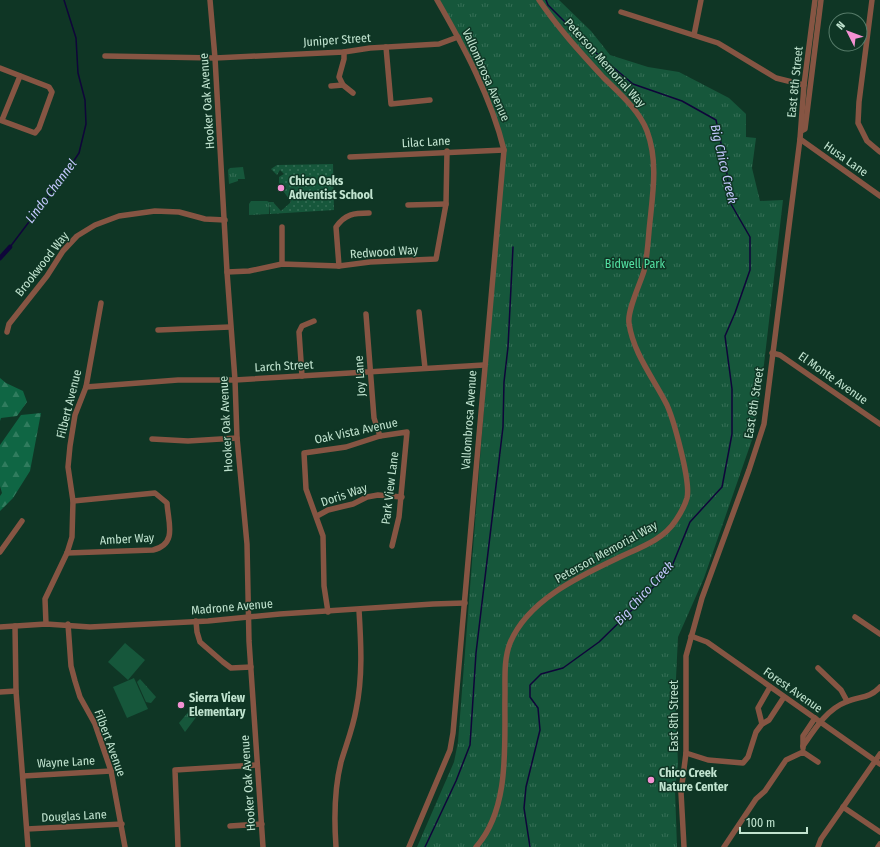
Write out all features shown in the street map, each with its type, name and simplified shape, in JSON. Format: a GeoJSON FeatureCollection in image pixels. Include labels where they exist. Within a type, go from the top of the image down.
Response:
{"type":"FeatureCollection","features":[{"type":"Feature","properties":{"kind":"street","name":"Hooker Oak Avenue"},"geometry":{"type":"LineString","coordinates":[[210,0],[225,220],[230,327],[235,380],[237,438],[247,544],[251,667],[263,847]]}},
{"type":"Feature","properties":{"kind":"street","name":"Vallombrosa Avenue"},"geometry":{"type":"LineString","coordinates":[[409,847],[450,750],[466,603],[484,365],[504,150],[497,120],[458,37],[437,0]]}},
{"type":"Feature","properties":{"kind":"street","name":"Peterson Memorial Way"},"geometry":{"type":"LineString","coordinates":[[476,847],[489,829],[501,798],[504,737],[505,660],[514,636],[534,611],[549,597],[587,573],[662,536],[676,520],[688,496],[683,458],[668,408],[643,361],[632,335],[629,321],[630,311],[638,292],[646,263],[654,188],[653,155],[647,131],[635,111],[557,27],[539,0]]}},
{"type":"Feature","properties":{"kind":"street"},"geometry":{"type":"LineString","coordinates":[[694,35],[701,0]]}},
{"type":"Feature","properties":{"kind":"street","name":"East 8th Street"},"geometry":{"type":"LineString","coordinates":[[684,847],[681,792],[686,753],[685,667],[691,636],[702,598],[764,424],[801,131],[804,85],[815,0]]}},
{"type":"Feature","properties":{"kind":"street"},"geometry":{"type":"LineString","coordinates":[[801,131],[805,128],[821,0]]}},
{"type":"Feature","properties":{"kind":"street"},"geometry":{"type":"LineString","coordinates":[[872,0],[859,102],[858,123],[867,141],[880,152]]}},
{"type":"Feature","properties":{"kind":"street"},"geometry":{"type":"LineString","coordinates":[[621,12],[725,46],[776,78],[804,85]]}},
{"type":"Feature","properties":{"kind":"street","name":"Juniper Street"},"geometry":{"type":"LineString","coordinates":[[105,56],[215,58],[344,52],[386,47],[439,44],[458,37]]}},
{"type":"Feature","properties":{"kind":"street"},"geometry":{"type":"LineString","coordinates":[[386,47],[391,104],[430,100]]}},
{"type":"Feature","properties":{"kind":"street"},"geometry":{"type":"LineString","coordinates":[[344,52],[344,59],[339,77],[343,85],[353,93]]}},
{"type":"Feature","properties":{"kind":"street"},"geometry":{"type":"LineString","coordinates":[[0,68],[20,76],[51,89],[52,96],[38,131],[32,132],[1,120],[20,76]]}},
{"type":"Feature","properties":{"kind":"street"},"geometry":{"type":"LineString","coordinates":[[331,86],[343,85]]}},
{"type":"Feature","properties":{"kind":"street","name":"Husa Lane"},"geometry":{"type":"LineString","coordinates":[[800,139],[880,196]]}},
{"type":"Feature","properties":{"kind":"street","name":"Lilac Lane"},"geometry":{"type":"LineString","coordinates":[[350,157],[447,151],[504,150]]}},
{"type":"Feature","properties":{"kind":"street","name":"Redwood Way"},"geometry":{"type":"LineString","coordinates":[[227,272],[249,271],[282,264],[339,266],[370,262],[436,259],[446,204],[447,151]]}},
{"type":"Feature","properties":{"kind":"street"},"geometry":{"type":"LineString","coordinates":[[408,205],[446,204]]}},
{"type":"Feature","properties":{"kind":"street","name":"Brookwood Way"},"geometry":{"type":"LineString","coordinates":[[7,332],[10,324],[47,276],[63,251],[77,236],[95,225],[119,216],[160,211],[183,213],[205,219],[225,220]]}},
{"type":"Feature","properties":{"kind":"street"},"geometry":{"type":"LineString","coordinates":[[339,266],[336,227],[342,218],[352,213],[369,213]]}},
{"type":"Feature","properties":{"kind":"street"},"geometry":{"type":"LineString","coordinates":[[282,228],[282,264]]}},
{"type":"Feature","properties":{"kind":"street","name":"Filbert Avenue"},"geometry":{"type":"LineString","coordinates":[[46,624],[45,599],[67,553],[74,526],[74,501],[68,467],[70,446],[75,415],[86,387],[101,303]]}},
{"type":"Feature","properties":{"kind":"street"},"geometry":{"type":"LineString","coordinates":[[419,312],[424,368]]}},
{"type":"Feature","properties":{"kind":"street","name":"Joy Lane"},"geometry":{"type":"LineString","coordinates":[[366,314],[374,418],[380,436]]}},
{"type":"Feature","properties":{"kind":"street"},"geometry":{"type":"LineString","coordinates":[[302,376],[299,332],[302,326],[314,321]]}},
{"type":"Feature","properties":{"kind":"street"},"geometry":{"type":"LineString","coordinates":[[158,330],[230,327]]}},
{"type":"Feature","properties":{"kind":"street","name":"El Monte Avenue"},"geometry":{"type":"LineString","coordinates":[[772,353],[780,355],[880,424]]}},
{"type":"Feature","properties":{"kind":"street","name":"Larch Street"},"geometry":{"type":"LineString","coordinates":[[86,387],[178,380],[235,380],[484,365]]}},
{"type":"Feature","properties":{"kind":"street","name":"Oak Vista Avenue"},"geometry":{"type":"LineString","coordinates":[[328,612],[324,586],[322,536],[317,516],[310,502],[306,489],[304,453],[346,447],[380,436],[406,432]]}},
{"type":"Feature","properties":{"kind":"street","name":"Park View Lane"},"geometry":{"type":"LineString","coordinates":[[392,546],[402,497],[406,432]]}},
{"type":"Feature","properties":{"kind":"street"},"geometry":{"type":"LineString","coordinates":[[152,439],[188,441],[237,438]]}},
{"type":"Feature","properties":{"kind":"street","name":"Amber Way"},"geometry":{"type":"LineString","coordinates":[[67,553],[153,550],[161,548],[167,544],[170,538],[167,503],[161,496],[155,493],[74,501]]}},
{"type":"Feature","properties":{"kind":"street","name":"Doris Way"},"geometry":{"type":"LineString","coordinates":[[317,516],[328,510],[353,504],[367,497],[378,495],[402,497]]}},
{"type":"Feature","properties":{"kind":"street"},"geometry":{"type":"LineString","coordinates":[[0,552],[22,522]]}},
{"type":"Feature","properties":{"kind":"street","name":"Madrone Avenue"},"geometry":{"type":"LineString","coordinates":[[0,627],[68,624],[90,627],[466,603]]}},
{"type":"Feature","properties":{"kind":"street"},"geometry":{"type":"LineString","coordinates":[[336,847],[334,826],[337,783],[356,709],[362,660],[359,610]]}},
{"type":"Feature","properties":{"kind":"street"},"geometry":{"type":"LineString","coordinates":[[855,617],[880,634]]}},
{"type":"Feature","properties":{"kind":"street"},"geometry":{"type":"LineString","coordinates":[[196,621],[200,642],[223,662],[231,668],[251,667]]}},
{"type":"Feature","properties":{"kind":"street","name":"Filbert Avenue"},"geometry":{"type":"LineString","coordinates":[[68,624],[71,666],[80,697],[95,724],[111,771],[122,824],[125,847]]}},
{"type":"Feature","properties":{"kind":"street"},"geometry":{"type":"LineString","coordinates":[[15,626],[16,691],[28,847]]}},
{"type":"Feature","properties":{"kind":"street","name":"Forest Avenue"},"geometry":{"type":"LineString","coordinates":[[691,636],[707,642],[877,762]]}},
{"type":"Feature","properties":{"kind":"street"},"geometry":{"type":"LineString","coordinates":[[818,668],[841,690],[846,701]]}},
{"type":"Feature","properties":{"kind":"street"},"geometry":{"type":"LineString","coordinates":[[762,724],[758,708],[770,687]]}},
{"type":"Feature","properties":{"kind":"street"},"geometry":{"type":"LineString","coordinates":[[724,847],[756,799],[765,791],[786,760],[803,749],[820,723],[834,709],[846,701],[859,699],[874,693],[880,687]]}},
{"type":"Feature","properties":{"kind":"street"},"geometry":{"type":"LineString","coordinates":[[0,692],[16,691]]}},
{"type":"Feature","properties":{"kind":"street"},"geometry":{"type":"LineString","coordinates":[[686,753],[708,760],[743,762],[746,760],[754,735],[762,724],[769,720],[784,697]]}},
{"type":"Feature","properties":{"kind":"street"},"geometry":{"type":"LineString","coordinates":[[815,718],[802,736],[803,749],[818,762]]}},
{"type":"Feature","properties":{"kind":"street"},"geometry":{"type":"LineString","coordinates":[[818,847],[821,839],[843,807],[877,762],[880,754]]}},
{"type":"Feature","properties":{"kind":"street"},"geometry":{"type":"LineString","coordinates":[[178,847],[176,770],[257,764]]}},
{"type":"Feature","properties":{"kind":"street","name":"Wayne Lane"},"geometry":{"type":"LineString","coordinates":[[23,776],[111,771]]}},
{"type":"Feature","properties":{"kind":"street"},"geometry":{"type":"LineString","coordinates":[[843,807],[880,832]]}},
{"type":"Feature","properties":{"kind":"street","name":"Douglas Lane"},"geometry":{"type":"LineString","coordinates":[[27,829],[122,824]]}},
{"type":"Feature","properties":{"kind":"street"},"geometry":{"type":"LineString","coordinates":[[230,826],[262,824]]}},
{"type":"Feature","properties":{"kind":"green space","name":"Bidwell Park"},"geometry":{"type":"Polygon","coordinates":[[[437,0],[559,0],[591,31],[610,55],[648,67],[679,72],[729,98],[746,114],[746,137],[756,138],[752,168],[760,201],[783,200],[763,373],[754,434],[704,578],[678,637],[675,699],[678,763],[675,790],[677,847],[417,847],[454,762],[458,742],[504,150],[497,120],[437,0]]]}},
{"type":"Feature","properties":{"kind":"green space"},"geometry":{"type":"Polygon","coordinates":[[[333,164],[334,210],[270,214],[269,202],[273,202],[281,211],[291,202],[279,185],[279,177],[284,174],[280,170],[277,175],[271,169],[277,165],[333,164]]]}},
{"type":"Feature","properties":{"kind":"green space"},"geometry":{"type":"Polygon","coordinates":[[[243,167],[245,179],[238,179],[238,181],[229,184],[228,170],[230,168],[243,167]]]}},
{"type":"Feature","properties":{"kind":"green space"},"geometry":{"type":"Polygon","coordinates":[[[251,201],[269,202],[269,214],[249,215],[249,204],[251,201]]]}},
{"type":"Feature","properties":{"kind":"green space"},"geometry":{"type":"Polygon","coordinates":[[[0,378],[6,383],[23,391],[27,402],[17,416],[1,418],[0,421],[0,378]]]}},
{"type":"Feature","properties":{"kind":"green space"},"geometry":{"type":"Polygon","coordinates":[[[41,413],[30,471],[13,498],[0,511],[0,496],[2,493],[0,486],[0,445],[21,415],[41,413]]]}},
{"type":"Feature","properties":{"kind":"green space"},"geometry":{"type":"Polygon","coordinates":[[[125,643],[145,660],[128,680],[108,662],[125,643]]]}},
{"type":"Feature","properties":{"kind":"green space"},"geometry":{"type":"Polygon","coordinates":[[[134,678],[148,709],[127,718],[113,687],[134,678]]]}},
{"type":"Feature","properties":{"kind":"green space"},"geometry":{"type":"Polygon","coordinates":[[[140,679],[156,697],[151,703],[146,702],[137,682],[140,679]]]}},
{"type":"Feature","properties":{"kind":"green space"},"geometry":{"type":"Polygon","coordinates":[[[190,710],[197,716],[185,732],[179,723],[190,710]]]}},
{"type":"Feature","properties":{"kind":"waterway","name":"Lindo Channel"},"geometry":{"type":"LineString","coordinates":[[10,247],[63,177],[79,153],[86,124],[85,100],[78,73],[76,38],[64,0]]}},
{"type":"Feature","properties":{"kind":"waterway","name":"Big Chico Creek"},"geometry":{"type":"LineString","coordinates":[[530,847],[524,808],[526,787],[540,730],[538,708],[530,697],[530,685],[541,674],[563,668],[599,642],[637,605],[672,566],[690,522],[722,487],[732,434],[732,389],[725,336],[735,313],[750,270],[750,237],[731,204],[726,167],[716,120],[682,101],[633,84],[595,52],[548,5],[546,0]]}},
{"type":"Feature","properties":{"kind":"waterway","name":"Lindo Channel"},"geometry":{"type":"LineString","coordinates":[[0,258],[10,247]]}},
{"type":"Feature","properties":{"kind":"waterway"},"geometry":{"type":"LineString","coordinates":[[425,847],[456,781],[470,745],[476,653],[503,427],[504,382],[508,347],[513,247]]}},
{"type":"Feature","properties":{"kind":"place","name":"Chico Oaks Adventist School"},"geometry":{"type":"Point","coordinates":[281,188]}},
{"type":"Feature","properties":{"kind":"place","name":"Sierra View Elementary"},"geometry":{"type":"Point","coordinates":[181,705]}},
{"type":"Feature","properties":{"kind":"place","name":"Chico Creek Nature Center"},"geometry":{"type":"Point","coordinates":[651,780]}}]}
